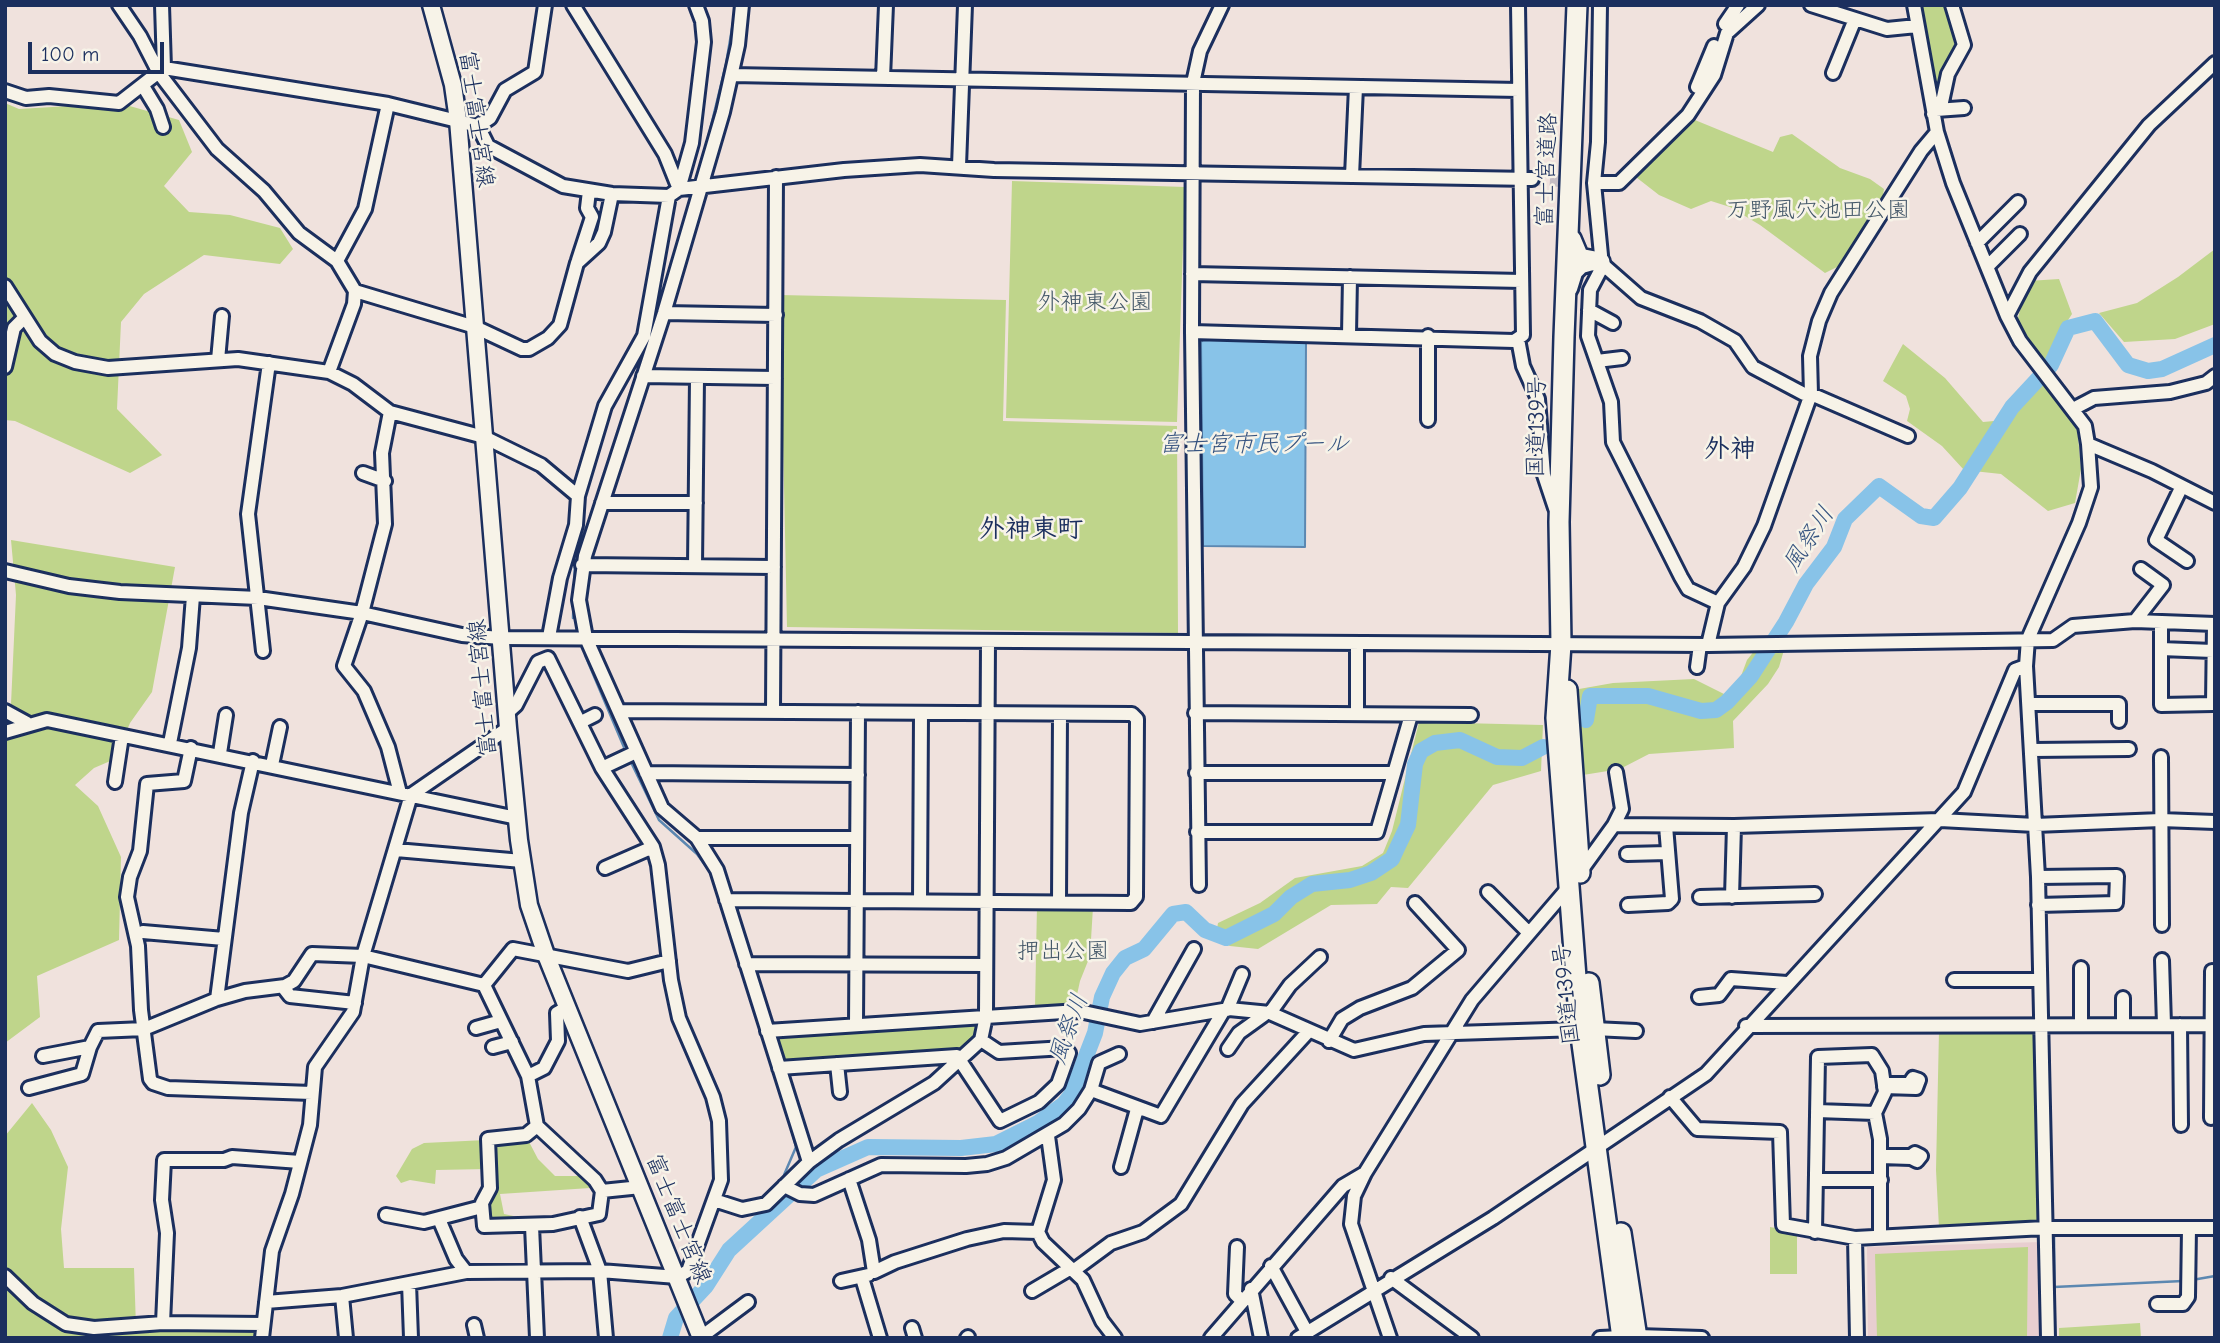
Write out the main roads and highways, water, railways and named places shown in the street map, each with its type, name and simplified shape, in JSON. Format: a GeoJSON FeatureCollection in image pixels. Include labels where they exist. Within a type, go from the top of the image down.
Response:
{"type":"FeatureCollection","features":[{"type":"Feature","properties":{"kind":"highway","name":"富士宮道路"},"geometry":{"type":"LineString","coordinates":[[1564,337],[1577,5]]}},
{"type":"Feature","properties":{"kind":"highway"},"geometry":{"type":"LineString","coordinates":[[1570,231],[1575,254],[1590,262],[1600,262]]}},
{"type":"Feature","properties":{"kind":"highway","name":"国道139号"},"geometry":{"type":"LineString","coordinates":[[1564,337],[1559,522],[1561,644],[1556,718],[1587,1029],[1629,1337]]}},
{"type":"Feature","properties":{"kind":"main road","name":"富士富士宮線"},"geometry":{"type":"LineString","coordinates":[[431,5],[453,85],[458,120],[508,721],[529,905],[546,954],[701,1337]]}},
{"type":"Feature","properties":{"kind":"water","name":"富士宮市民プール"},"geometry":{"type":"Polygon","coordinates":[[[1204,339],[1306,341],[1305,547],[1203,546],[1201,342],[1204,339]]]}},
{"type":"Feature","properties":{"kind":"waterway"},"geometry":{"type":"LineString","coordinates":[[702,163],[726,64],[736,5]]}},
{"type":"Feature","properties":{"kind":"waterway","name":"風祭川"},"geometry":{"type":"LineString","coordinates":[[1586,720],[1590,696],[1648,696],[1701,711],[1716,710],[1727,702],[1751,676],[1786,622],[1806,584],[1834,547],[1845,519],[1879,486],[1921,516],[1934,518],[1960,488],[2012,407],[2051,365],[2068,328],[2095,321],[2128,365],[2148,371],[2162,369],[2215,345]]}},
{"type":"Feature","properties":{"kind":"waterway"},"geometry":{"type":"LineString","coordinates":[[573,618],[575,561],[603,481]]}},
{"type":"Feature","properties":{"kind":"waterway"},"geometry":{"type":"LineString","coordinates":[[585,655],[626,752]]}},
{"type":"Feature","properties":{"kind":"waterway","name":"風祭川"},"geometry":{"type":"LineString","coordinates":[[670,1338],[676,1318],[706,1286],[729,1250],[816,1170],[868,1147],[961,1148],[996,1144],[1038,1123],[1064,1104],[1071,1095],[1095,1033],[1102,997],[1113,973],[1125,958],[1144,949],[1173,914],[1186,912],[1205,930],[1226,938],[1274,914],[1291,897],[1312,884],[1350,880],[1371,873],[1392,859],[1408,825],[1415,764],[1421,751],[1435,743],[1460,740],[1497,757],[1522,758],[1543,747]]}},
{"type":"Feature","properties":{"kind":"waterway"},"geometry":{"type":"LineString","coordinates":[[629,758],[659,820],[697,854],[713,876]]}},
{"type":"Feature","properties":{"kind":"waterway"},"geometry":{"type":"LineString","coordinates":[[729,929],[737,953]]}},
{"type":"Feature","properties":{"kind":"waterway"},"geometry":{"type":"LineString","coordinates":[[784,1175],[796,1147],[785,1106]]}},
{"type":"Feature","properties":{"kind":"waterway","name":"風祭川"},"geometry":{"type":"LineString","coordinates":[[781,1204],[782,1196]]}},
{"type":"Feature","properties":{"kind":"waterway"},"geometry":{"type":"LineString","coordinates":[[2054,1233],[2055,1338]]}},
{"type":"Feature","properties":{"kind":"waterway"},"geometry":{"type":"LineString","coordinates":[[2192,1280],[2215,1276]]}},
{"type":"Feature","properties":{"kind":"waterway"},"geometry":{"type":"LineString","coordinates":[[2054,1287],[2183,1281]]}},
{"type":"Feature","properties":{"kind":"tunnel"},"geometry":{"type":"LineString","coordinates":[[1532,179],[1594,183]]}},
{"type":"Feature","properties":{"kind":"district","name":"外神"},"geometry":{"type":"Point","coordinates":[1730,450]}},
{"type":"Feature","properties":{"kind":"district","name":"外神東町"},"geometry":{"type":"Point","coordinates":[1031,530]}},
{"type":"Feature","properties":{"kind":"park label","name":"万野風穴池田公園"},"geometry":{"type":"Point","coordinates":[1818,210]}},
{"type":"Feature","properties":{"kind":"park label","name":"外神東公園"},"geometry":{"type":"Point","coordinates":[1095,302]}},
{"type":"Feature","properties":{"kind":"park label","name":"押出公園"},"geometry":{"type":"Point","coordinates":[1063,951]}}]}
